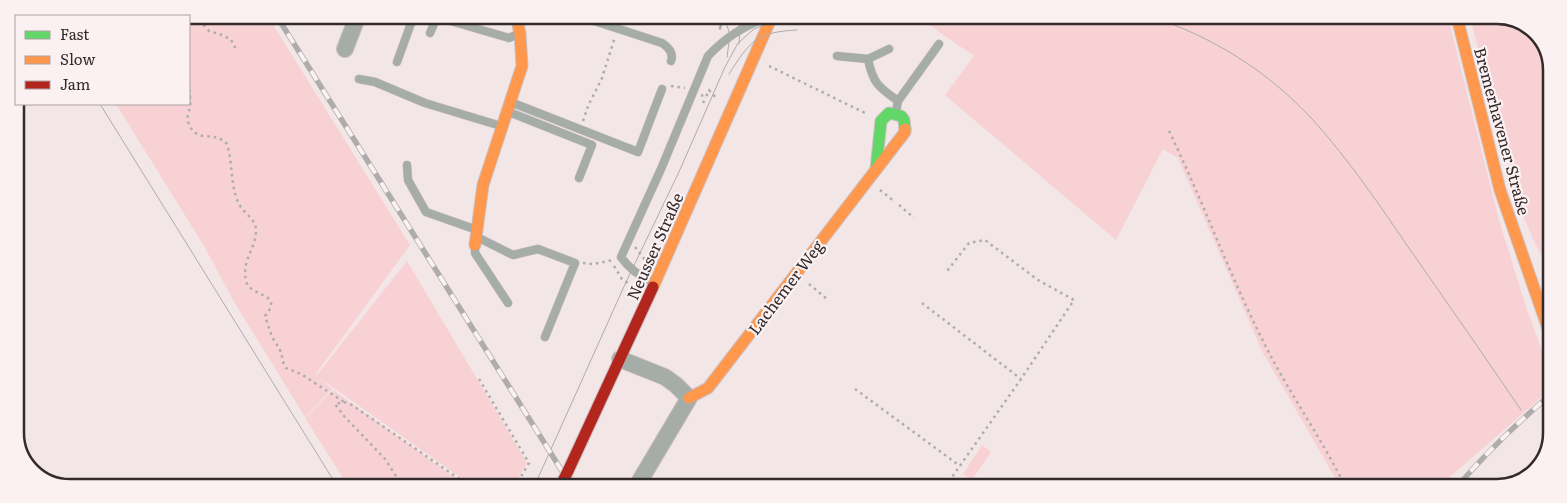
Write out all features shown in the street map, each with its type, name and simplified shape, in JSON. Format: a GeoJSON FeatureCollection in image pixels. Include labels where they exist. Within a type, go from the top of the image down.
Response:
{"type":"FeatureCollection","features":[{"type":"Feature","properties":{"kind":"main road"},"geometry":{"type":"LineString","coordinates":[[477,238],[483,185],[522,66],[518,24]]}},
{"type":"Feature","properties":{"kind":"main road","name":"Neusser Straße"},"geometry":{"type":"LineString","coordinates":[[564,479],[655,283],[768,24]]}},
{"type":"Feature","properties":{"kind":"main road","name":"Bremerhavener Straße"},"geometry":{"type":"LineString","coordinates":[[1459,24],[1500,190],[1543,315]]}},
{"type":"Feature","properties":{"kind":"main road"},"geometry":{"type":"LineString","coordinates":[[876,169],[881,121],[889,113],[896,114]]}},
{"type":"Feature","properties":{"kind":"main road","name":"Lachemer Weg"},"geometry":{"type":"LineString","coordinates":[[689,398],[708,388],[905,132],[906,122],[902,116],[896,114]]}},
{"type":"Feature","properties":{"kind":"main road","name":"Bremerhavener Straße"},"geometry":{"type":"LineString","coordinates":[[1521,253],[1543,286]]}},
{"type":"Feature","properties":{"kind":"street"},"geometry":{"type":"LineString","coordinates":[[345,49],[355,24]]}},
{"type":"Feature","properties":{"kind":"street"},"geometry":{"type":"LineString","coordinates":[[620,358],[665,377],[676,384],[689,398]]}},
{"type":"Feature","properties":{"kind":"street","name":"Lachemer Weg"},"geometry":{"type":"LineString","coordinates":[[642,479],[689,398]]}},
{"type":"Feature","properties":{"kind":"lane"},"geometry":{"type":"LineString","coordinates":[[397,62],[411,24]]}},
{"type":"Feature","properties":{"kind":"lane"},"geometry":{"type":"LineString","coordinates":[[430,33],[434,24]]}},
{"type":"Feature","properties":{"kind":"lane"},"geometry":{"type":"LineString","coordinates":[[461,24],[509,38],[520,33]]}},
{"type":"Feature","properties":{"kind":"lane"},"geometry":{"type":"LineString","coordinates":[[603,24],[662,43],[670,50],[672,55],[671,61]]}},
{"type":"Feature","properties":{"kind":"lane"},"geometry":{"type":"LineString","coordinates":[[655,283],[633,270],[621,257],[708,56],[720,43],[740,29],[752,24]]}},
{"type":"Feature","properties":{"kind":"lane"},"geometry":{"type":"LineString","coordinates":[[896,114],[898,101],[939,44]]}},
{"type":"Feature","properties":{"kind":"lane"},"geometry":{"type":"LineString","coordinates":[[837,56],[868,59],[889,49]]}},
{"type":"Feature","properties":{"kind":"lane"},"geometry":{"type":"LineString","coordinates":[[868,59],[871,75],[882,89],[898,101]]}},
{"type":"Feature","properties":{"kind":"lane"},"geometry":{"type":"LineString","coordinates":[[359,79],[375,82],[424,103],[503,126]]}},
{"type":"Feature","properties":{"kind":"lane"},"geometry":{"type":"LineString","coordinates":[[509,106],[638,152],[662,89]]}},
{"type":"Feature","properties":{"kind":"lane"},"geometry":{"type":"LineString","coordinates":[[509,106],[592,145],[580,178]]}},
{"type":"Feature","properties":{"kind":"lane"},"geometry":{"type":"LineString","coordinates":[[407,165],[408,180],[426,212],[451,222],[477,238],[513,255],[538,249],[575,263],[545,337]]}},
{"type":"Feature","properties":{"kind":"lane"},"geometry":{"type":"LineString","coordinates":[[477,238],[475,254],[508,303]]}},
{"type":"Feature","properties":{"kind":"path"},"geometry":{"type":"LineString","coordinates":[[203,24],[209,31],[230,39],[234,44],[236,52]]}},
{"type":"Feature","properties":{"kind":"path"},"geometry":{"type":"LineString","coordinates":[[580,130],[588,106],[602,78],[618,29]]}},
{"type":"Feature","properties":{"kind":"path"},"geometry":{"type":"LineString","coordinates":[[768,65],[881,121]]}},
{"type":"Feature","properties":{"kind":"path"},"geometry":{"type":"LineString","coordinates":[[662,89],[664,86],[674,85],[694,91]]}},
{"type":"Feature","properties":{"kind":"path"},"geometry":{"type":"LineString","coordinates":[[703,103],[706,97]]}},
{"type":"Feature","properties":{"kind":"path"},"geometry":{"type":"LineString","coordinates":[[190,105],[188,120],[193,131],[199,135],[217,137],[227,144],[233,186],[240,205],[254,222],[256,228],[256,238],[245,266],[247,286],[251,290],[266,296],[272,304],[266,319],[286,368],[301,374],[344,402],[365,413],[460,479]]}},
{"type":"Feature","properties":{"kind":"path"},"geometry":{"type":"LineString","coordinates":[[1169,131],[1262,339],[1341,479]]}},
{"type":"Feature","properties":{"kind":"path"},"geometry":{"type":"LineString","coordinates":[[899,205],[914,218]]}},
{"type":"Feature","properties":{"kind":"path"},"geometry":{"type":"LineString","coordinates":[[947,271],[970,243],[985,240],[1038,280],[1074,300],[951,479]]}},
{"type":"Feature","properties":{"kind":"path"},"geometry":{"type":"LineString","coordinates":[[637,248],[649,265]]}},
{"type":"Feature","properties":{"kind":"path"},"geometry":{"type":"LineString","coordinates":[[575,263],[593,264],[610,261],[622,279],[639,289]]}},
{"type":"Feature","properties":{"kind":"path"},"geometry":{"type":"LineString","coordinates":[[796,273],[828,300]]}},
{"type":"Feature","properties":{"kind":"path"},"geometry":{"type":"LineString","coordinates":[[922,303],[1021,379]]}},
{"type":"Feature","properties":{"kind":"path"},"geometry":{"type":"LineString","coordinates":[[479,379],[530,463],[520,479]]}},
{"type":"Feature","properties":{"kind":"path"},"geometry":{"type":"LineString","coordinates":[[855,389],[960,466]]}},
{"type":"Feature","properties":{"kind":"path"},"geometry":{"type":"LineString","coordinates":[[344,402],[335,404],[385,459],[398,479]]}},
{"type":"Feature","properties":{"kind":"shaded area"},"geometry":{"type":"Polygon","coordinates":[[[190,24],[273,24],[410,245],[315,375],[407,261],[527,463],[518,479],[463,479],[321,379],[332,389],[305,417],[233,300],[204,246],[117,105],[190,105],[190,24]]]}},
{"type":"Feature","properties":{"kind":"shaded area"},"geometry":{"type":"Polygon","coordinates":[[[928,24],[1450,24],[1499,220],[1526,307],[1543,353],[1543,396],[1447,479],[1335,479],[1262,351],[1178,158],[1163,149],[1116,240],[945,95],[974,56],[928,24]]]}},
{"type":"Feature","properties":{"kind":"shaded area"},"geometry":{"type":"Polygon","coordinates":[[[1472,24],[1504,24],[1518,28],[1532,39],[1540,52],[1543,66],[1543,259],[1519,206],[1472,24]]]}},
{"type":"Feature","properties":{"kind":"shaded area"},"geometry":{"type":"Polygon","coordinates":[[[333,390],[457,479],[344,479],[305,418],[333,390]]]}},
{"type":"Feature","properties":{"kind":"shaded area"},"geometry":{"type":"Polygon","coordinates":[[[982,445],[991,452],[973,479],[963,474],[982,445]]]}},
{"type":"Feature","properties":{"kind":"tram line"},"geometry":{"type":"LineString","coordinates":[[727,24],[730,35],[727,57]]}},
{"type":"Feature","properties":{"kind":"tram line"},"geometry":{"type":"LineString","coordinates":[[738,24],[740,29],[739,44]]}},
{"type":"Feature","properties":{"kind":"tram line"},"geometry":{"type":"LineString","coordinates":[[538,479],[626,282],[678,174],[725,67],[738,43],[754,29],[766,24]]}},
{"type":"Feature","properties":{"kind":"tram line"},"geometry":{"type":"LineString","coordinates":[[1171,24],[1238,57],[1278,86],[1313,120],[1340,151],[1364,184],[1521,410]]}},
{"type":"Feature","properties":{"kind":"tram line"},"geometry":{"type":"LineString","coordinates":[[729,74],[743,53],[756,40],[772,33],[797,30]]}},
{"type":"Feature","properties":{"kind":"tram line"},"geometry":{"type":"LineString","coordinates":[[101,105],[333,479]]}},
{"type":"Feature","properties":{"kind":"railway"},"geometry":{"type":"LineString","coordinates":[[282,24],[567,479]]}},
{"type":"Feature","properties":{"kind":"railway"},"geometry":{"type":"LineString","coordinates":[[1464,479],[1501,440],[1543,401]]}},
{"type":"Feature","properties":{"kind":"traffic: fast"},"geometry":{"type":"LineString","coordinates":[[876,169],[881,121],[889,113],[901,116],[904,120],[905,129]]}},
{"type":"Feature","properties":{"kind":"traffic: slow"},"geometry":{"type":"LineString","coordinates":[[475,245],[483,185],[522,66],[518,24]]}},
{"type":"Feature","properties":{"kind":"traffic: slow"},"geometry":{"type":"LineString","coordinates":[[653,287],[768,24]]}},
{"type":"Feature","properties":{"kind":"traffic: slow"},"geometry":{"type":"LineString","coordinates":[[1459,24],[1500,190],[1543,314]]}},
{"type":"Feature","properties":{"kind":"traffic: slow"},"geometry":{"type":"LineString","coordinates":[[689,398],[708,388],[905,132],[905,129]]}},
{"type":"Feature","properties":{"kind":"traffic: jam"},"geometry":{"type":"LineString","coordinates":[[568,471],[653,287]]}},
{"type":"Feature","properties":{"kind":"traffic: jam"},"geometry":{"type":"LineString","coordinates":[[564,479],[568,471]]}}]}
